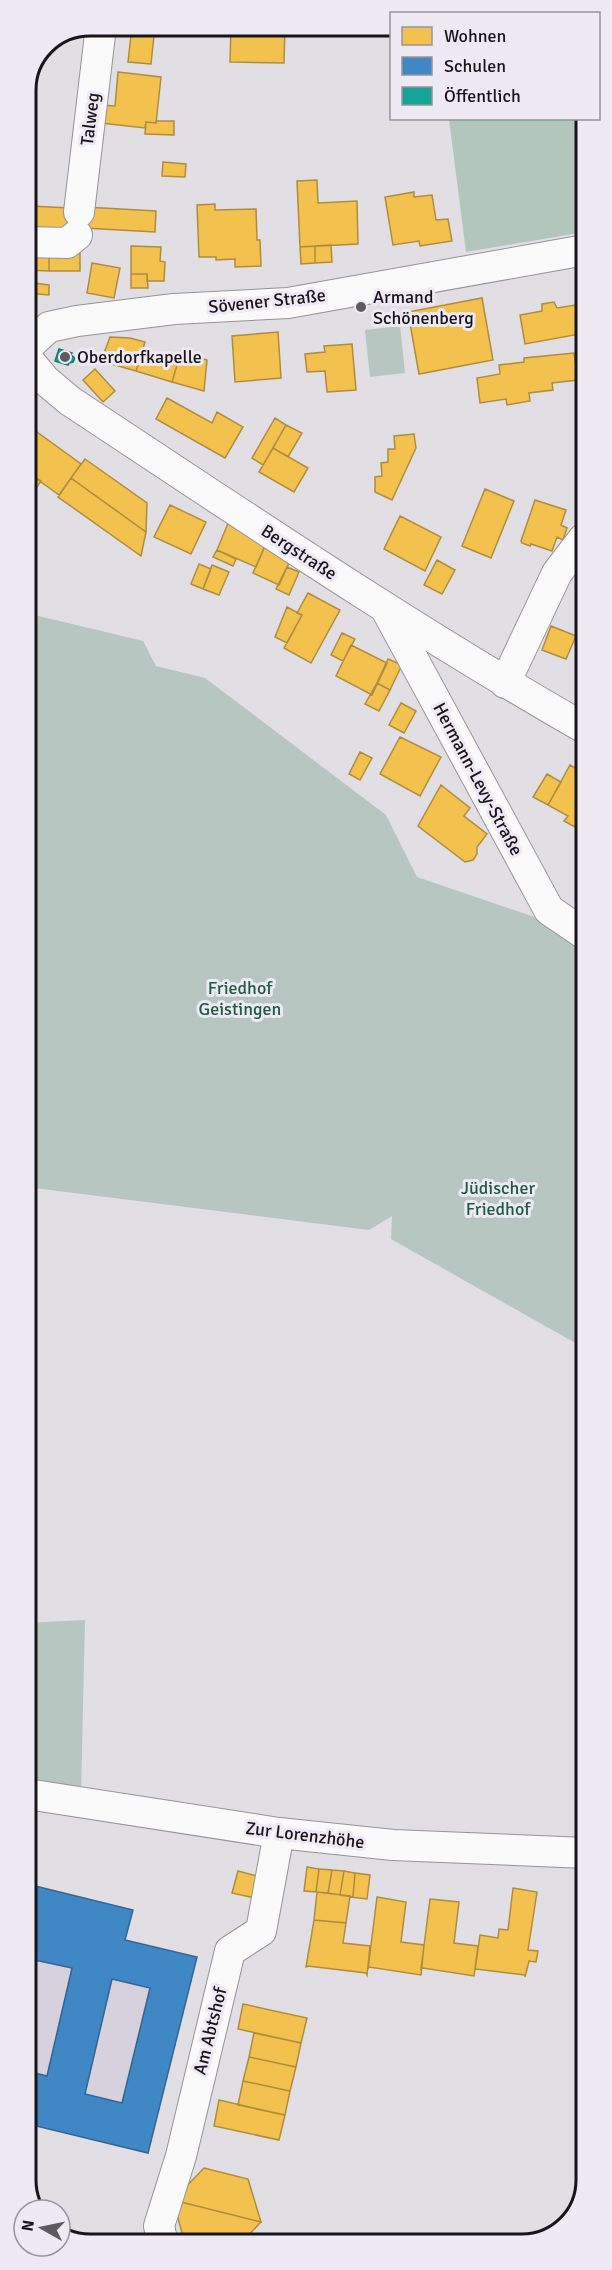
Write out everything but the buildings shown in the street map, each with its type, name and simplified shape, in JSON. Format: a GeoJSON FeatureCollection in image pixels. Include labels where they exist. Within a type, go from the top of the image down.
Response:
{"type":"FeatureCollection","features":[{"type":"Feature","properties":{"kind":"street","name":"Talweg"},"geometry":{"type":"LineString","coordinates":[[36,242],[67,243],[78,223],[100,36]]}},
{"type":"Feature","properties":{"kind":"street","name":"Sövener Straße"},"geometry":{"type":"LineString","coordinates":[[36,339],[49,327],[77,321],[174,309],[288,303],[576,252]]}},
{"type":"Feature","properties":{"kind":"street","name":"Bergstraße"},"geometry":{"type":"LineString","coordinates":[[36,369],[70,401],[386,609],[505,683],[576,723]]}},
{"type":"Feature","properties":{"kind":"street"},"geometry":{"type":"LineString","coordinates":[[505,683],[557,573],[576,548]]}},
{"type":"Feature","properties":{"kind":"street","name":"Hermann-Levy-Straße"},"geometry":{"type":"LineString","coordinates":[[386,609],[549,910],[576,928]]}},
{"type":"Feature","properties":{"kind":"street","name":"Zur Lorenzhöhe"},"geometry":{"type":"LineString","coordinates":[[36,1795],[279,1833],[393,1845],[576,1853]]}},
{"type":"Feature","properties":{"kind":"street","name":"Am Abtshof"},"geometry":{"type":"LineString","coordinates":[[160,2234],[159,2226],[181,2157],[230,1951],[261,1931],[279,1833]]}},
{"type":"Feature","properties":{"kind":"shaded area"},"geometry":{"type":"Polygon","coordinates":[[[36,1886],[133,1910],[126,1940],[197,1957],[188,1996],[127,2148],[36,2126],[36,1886]]]}},
{"type":"Feature","properties":{"kind":"green space"},"geometry":{"type":"Polygon","coordinates":[[[449,120],[576,120],[576,234],[466,252],[449,120]]]}},
{"type":"Feature","properties":{"kind":"green space"},"geometry":{"type":"Polygon","coordinates":[[[400,326],[405,373],[370,377],[365,330],[400,326]]]}},
{"type":"Feature","properties":{"kind":"green space","name":"Friedhof Geistingen"},"geometry":{"type":"Polygon","coordinates":[[[36,615],[143,641],[156,666],[205,678],[386,815],[417,877],[549,922],[576,941],[576,1343],[391,1239],[392,1216],[369,1230],[36,1188],[36,615]]]}},
{"type":"Feature","properties":{"kind":"green space"},"geometry":{"type":"Polygon","coordinates":[[[85,1620],[81,1794],[36,1787],[36,1622],[85,1620]]]}},
{"type":"Feature","properties":{"kind":"place","name":"Armand Schönenberg"},"geometry":{"type":"Point","coordinates":[361,307]}},
{"type":"Feature","properties":{"kind":"place","name":"Oberdorfkapelle"},"geometry":{"type":"Point","coordinates":[65,357]}},
{"type":"Feature","properties":{"kind":"park label","name":"Jüdischer Friedhof"},"geometry":{"type":"Point","coordinates":[498,1198]}}]}
